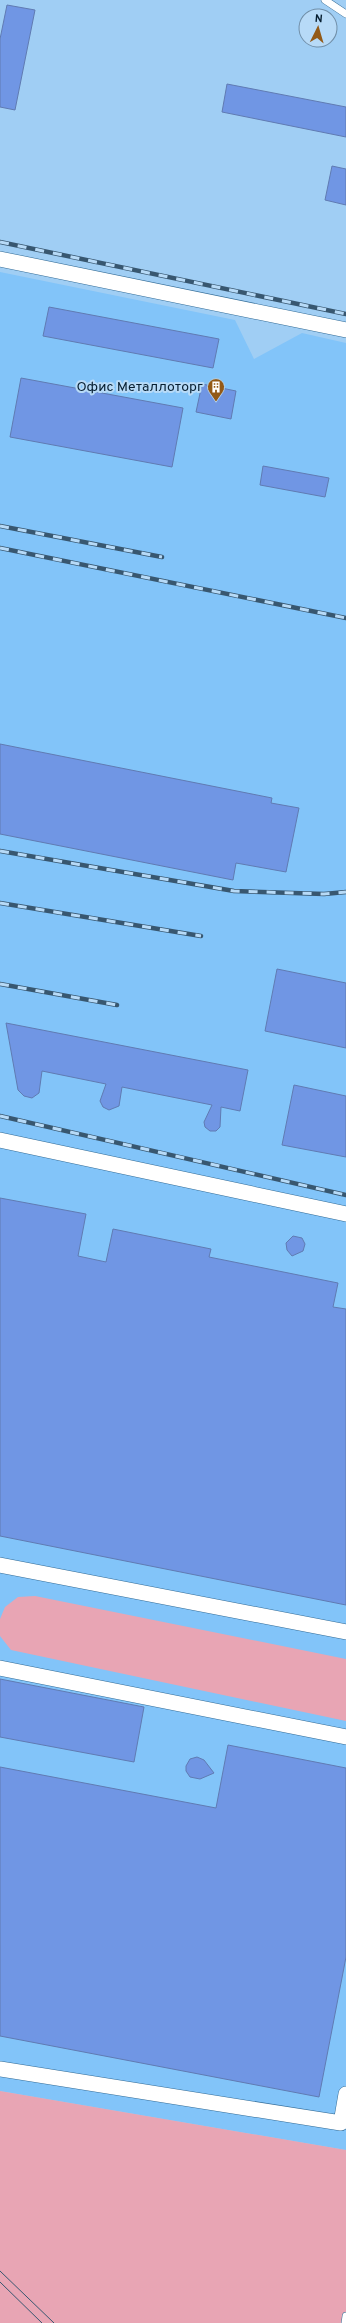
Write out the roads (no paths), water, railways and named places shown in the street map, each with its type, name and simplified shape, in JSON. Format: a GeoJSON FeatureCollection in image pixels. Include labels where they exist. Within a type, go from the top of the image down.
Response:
{"type":"FeatureCollection","features":[{"type":"Feature","properties":{"kind":"street"},"geometry":{"type":"LineString","coordinates":[[0,259],[346,330]]}},
{"type":"Feature","properties":{"kind":"street"},"geometry":{"type":"LineString","coordinates":[[0,1140],[346,1214]]}},
{"type":"Feature","properties":{"kind":"street"},"geometry":{"type":"LineString","coordinates":[[0,1565],[346,1632]]}},
{"type":"Feature","properties":{"kind":"street"},"geometry":{"type":"LineString","coordinates":[[0,1668],[346,1737]]}},
{"type":"Feature","properties":{"kind":"street"},"geometry":{"type":"LineString","coordinates":[[0,2069],[341,2123],[346,2094]]}},
{"type":"Feature","properties":{"kind":"lane"},"geometry":{"type":"LineString","coordinates":[[325,0],[346,14]]}},
{"type":"Feature","properties":{"kind":"lane"},"geometry":{"type":"LineString","coordinates":[[345,2323],[346,2316]]}},
{"type":"Feature","properties":{"kind":"tram line"},"geometry":{"type":"LineString","coordinates":[[0,2271],[54,2323]]}},
{"type":"Feature","properties":{"kind":"tram line"},"geometry":{"type":"LineString","coordinates":[[0,2282],[42,2323]]}},
{"type":"Feature","properties":{"kind":"railway"},"geometry":{"type":"LineString","coordinates":[[0,242],[346,314]]}},
{"type":"Feature","properties":{"kind":"railway"},"geometry":{"type":"LineString","coordinates":[[0,526],[162,557]]}},
{"type":"Feature","properties":{"kind":"railway"},"geometry":{"type":"LineString","coordinates":[[0,548],[346,618]]}},
{"type":"Feature","properties":{"kind":"railway"},"geometry":{"type":"LineString","coordinates":[[0,851],[234,891],[324,894],[346,892]]}},
{"type":"Feature","properties":{"kind":"railway"},"geometry":{"type":"LineString","coordinates":[[0,903],[201,936]]}},
{"type":"Feature","properties":{"kind":"railway"},"geometry":{"type":"LineString","coordinates":[[0,984],[117,1005]]}},
{"type":"Feature","properties":{"kind":"railway"},"geometry":{"type":"LineString","coordinates":[[0,1116],[346,1195]]}},
{"type":"Feature","properties":{"kind":"place","name":"Офис Металлоторг"},"geometry":{"type":"Point","coordinates":[216,402]}}]}
